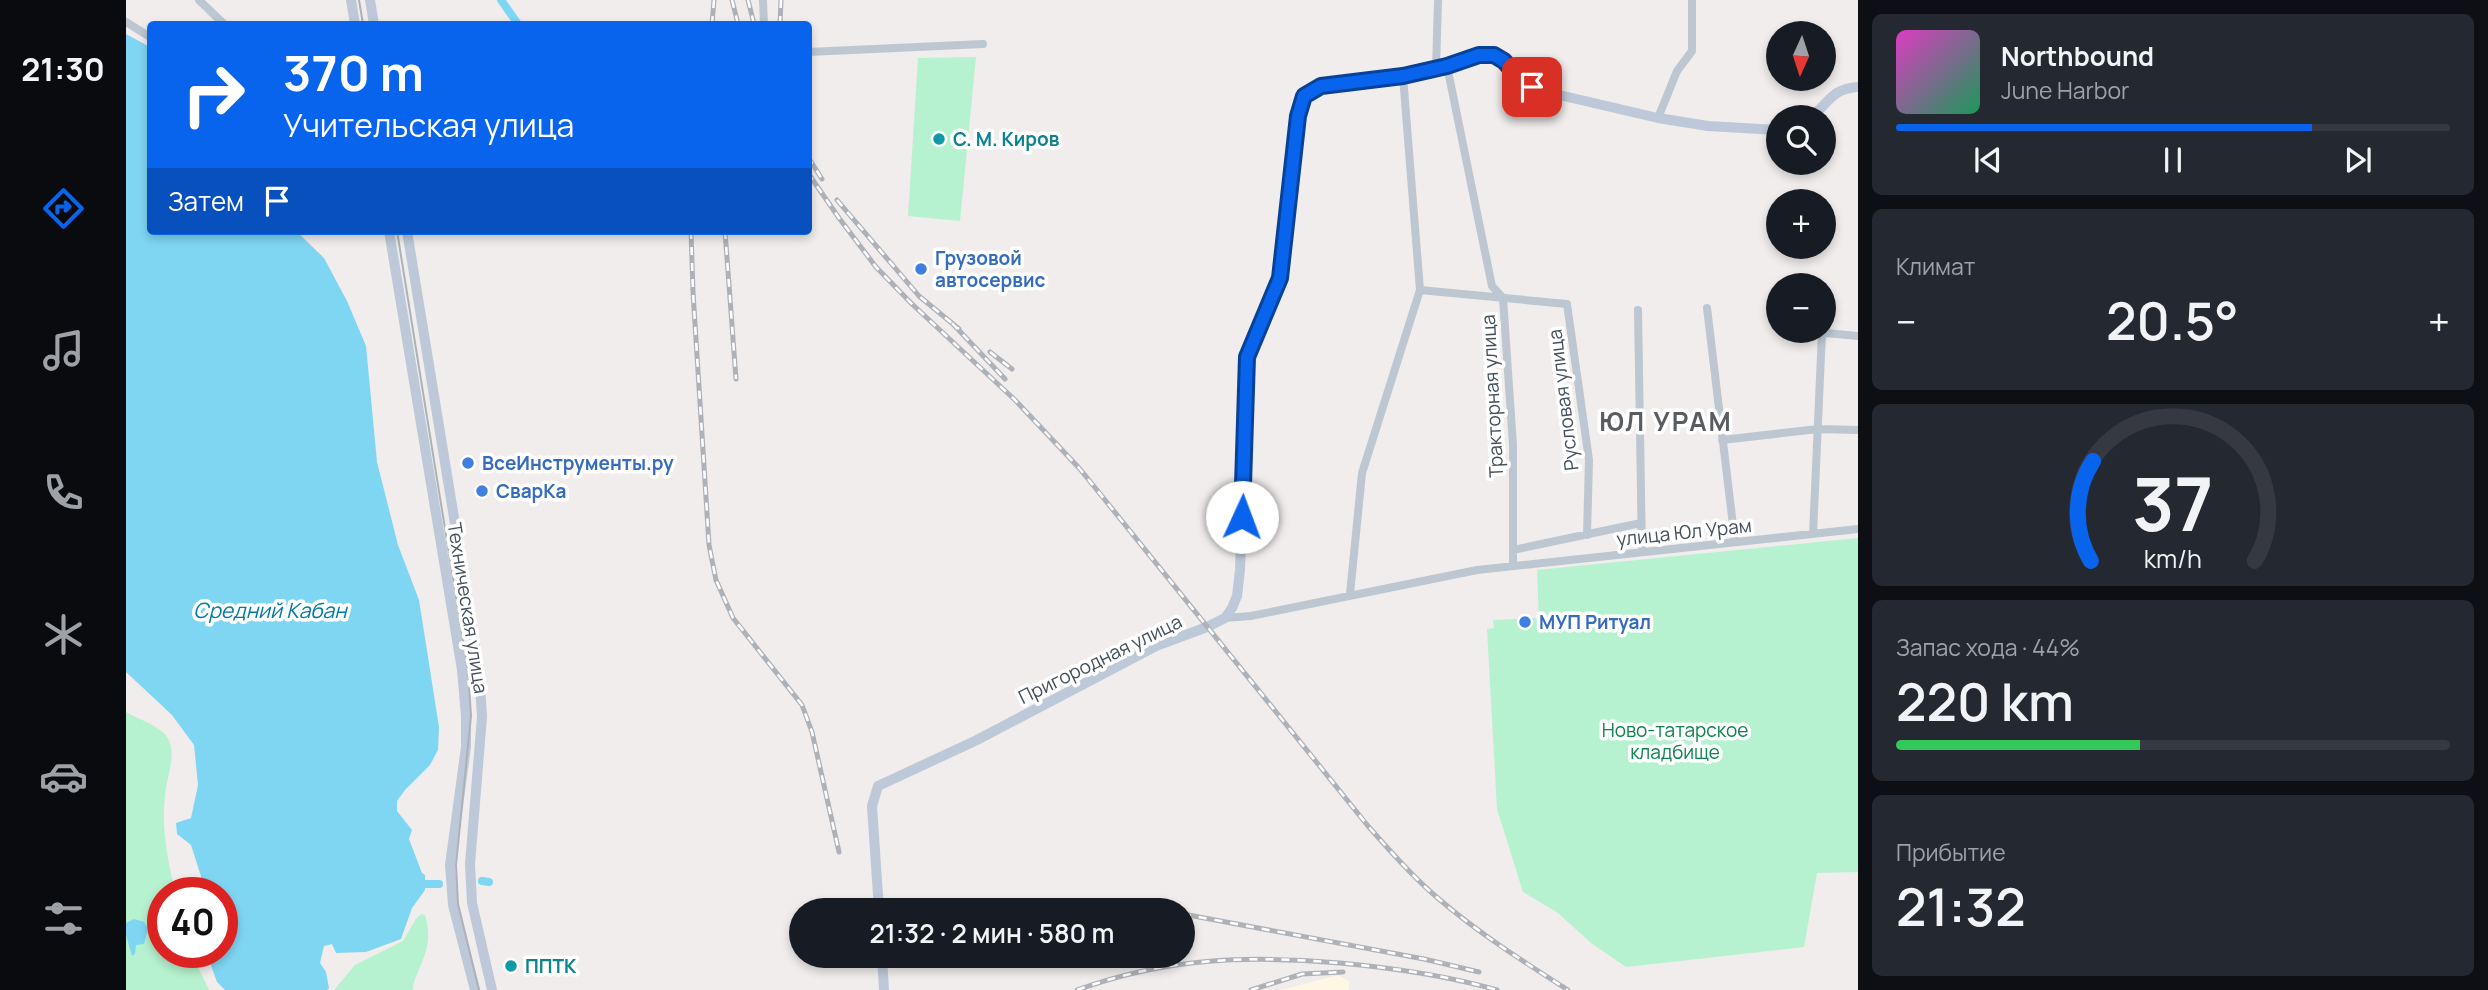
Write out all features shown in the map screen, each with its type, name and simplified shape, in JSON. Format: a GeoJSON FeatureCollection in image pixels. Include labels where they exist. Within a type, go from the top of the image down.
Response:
{"type":"FeatureCollection","features":[{"type":"Feature","properties":{"kind":"street"},"geometry":{"type":"LineString","coordinates":[[199,0],[221,21]]}},
{"type":"Feature","properties":{"kind":"street"},"geometry":{"type":"LineString","coordinates":[[351,0],[354,21]]}},
{"type":"Feature","properties":{"kind":"street"},"geometry":{"type":"LineString","coordinates":[[370,0],[374,21]]}},
{"type":"Feature","properties":{"kind":"street"},"geometry":{"type":"LineString","coordinates":[[763,0],[764,21]]}},
{"type":"Feature","properties":{"kind":"street","name":"Тракторная улица"},"geometry":{"type":"LineString","coordinates":[[1438,0],[1441,67],[1492,286],[1503,298],[1513,444],[1513,566]]}},
{"type":"Feature","properties":{"kind":"street"},"geometry":{"type":"LineString","coordinates":[[1658,118],[1678,71],[1692,51],[1692,0]]}},
{"type":"Feature","properties":{"kind":"street"},"geometry":{"type":"LineString","coordinates":[[126,22],[147,35]]}},
{"type":"Feature","properties":{"kind":"street"},"geometry":{"type":"LineString","coordinates":[[812,52],[983,44]]}},
{"type":"Feature","properties":{"kind":"street"},"geometry":{"type":"LineString","coordinates":[[1225,618],[1233,608],[1237,596],[1240,570],[1247,357],[1280,278],[1298,116],[1304,96],[1321,86],[1403,76],[1479,55],[1494,55],[1504,61],[1521,80],[1532,87],[1555,94],[1658,118],[1708,126],[1766,129]]}},
{"type":"Feature","properties":{"kind":"street"},"geometry":{"type":"LineString","coordinates":[[1350,594],[1362,473],[1420,290],[1403,76]]}},
{"type":"Feature","properties":{"kind":"street"},"geometry":{"type":"LineString","coordinates":[[1822,105],[1841,89],[1858,87]]}},
{"type":"Feature","properties":{"kind":"street","name":"Техническая улица"},"geometry":{"type":"LineString","coordinates":[[390,235],[462,670],[466,747],[450,865],[453,905],[475,990]]}},
{"type":"Feature","properties":{"kind":"street","name":"Техническая улица"},"geometry":{"type":"LineString","coordinates":[[408,235],[479,670],[482,717],[470,864],[472,903],[492,990]]}},
{"type":"Feature","properties":{"kind":"street"},"geometry":{"type":"LineString","coordinates":[[1420,290],[1503,298]]}},
{"type":"Feature","properties":{"kind":"street","name":"Русловая улица"},"geometry":{"type":"LineString","coordinates":[[1503,298],[1567,304],[1589,460],[1587,535]]}},
{"type":"Feature","properties":{"kind":"street"},"geometry":{"type":"LineString","coordinates":[[1707,308],[1735,542]]}},
{"type":"Feature","properties":{"kind":"street"},"geometry":{"type":"LineString","coordinates":[[1638,310],[1642,552]]}},
{"type":"Feature","properties":{"kind":"street"},"geometry":{"type":"LineString","coordinates":[[1836,334],[1858,336]]}},
{"type":"Feature","properties":{"kind":"street"},"geometry":{"type":"LineString","coordinates":[[1813,534],[1822,343]]}},
{"type":"Feature","properties":{"kind":"street"},"geometry":{"type":"LineString","coordinates":[[1722,440],[1818,429],[1858,430]]}},
{"type":"Feature","properties":{"kind":"street"},"geometry":{"type":"LineString","coordinates":[[1513,550],[1641,523]]}},
{"type":"Feature","properties":{"kind":"street","name":"улица Юл Урам"},"geometry":{"type":"LineString","coordinates":[[1513,566],[1858,529]]}},
{"type":"Feature","properties":{"kind":"street","name":"Пригородная улица"},"geometry":{"type":"LineString","coordinates":[[878,898],[872,806],[878,786],[977,740],[1156,646],[1225,618],[1251,616],[1350,594],[1477,570],[1513,566]]}},
{"type":"Feature","properties":{"kind":"street"},"geometry":{"type":"LineString","coordinates":[[883,968],[884,990]]}},
{"type":"Feature","properties":{"kind":"shaded area"},"geometry":{"type":"Polygon","coordinates":[[[1338,975],[1349,981],[1349,990],[1281,990],[1338,975]]]}},
{"type":"Feature","properties":{"kind":"green space"},"geometry":{"type":"Polygon","coordinates":[[[976,57],[960,221],[908,216],[918,58],[976,57]]]}},
{"type":"Feature","properties":{"kind":"green space","name":"Ново-татарское кладбище"},"geometry":{"type":"Polygon","coordinates":[[[1858,538],[1858,872],[1817,873],[1804,947],[1626,967],[1591,943],[1558,913],[1523,892],[1497,809],[1487,629],[1494,628],[1493,620],[1539,618],[1537,570],[1858,538]]]}},
{"type":"Feature","properties":{"kind":"green space"},"geometry":{"type":"Polygon","coordinates":[[[126,712],[159,729],[167,737],[171,751],[164,820],[172,877],[147,877],[147,968],[199,968],[209,990],[126,990],[126,712]]]}},
{"type":"Feature","properties":{"kind":"green space"},"geometry":{"type":"Polygon","coordinates":[[[421,914],[425,915],[427,922],[428,941],[413,990],[334,990],[355,965],[403,941],[421,914]]]}},
{"type":"Feature","properties":{"kind":"water","name":"Средний Кабан"},"geometry":{"type":"Polygon","coordinates":[[[126,34],[147,45],[147,235],[300,235],[324,258],[347,301],[366,346],[377,462],[398,545],[419,600],[439,727],[438,750],[430,765],[397,801],[397,811],[412,830],[409,839],[425,875],[425,890],[412,908],[401,939],[366,952],[336,953],[332,944],[324,946],[320,963],[326,972],[329,988],[327,990],[225,990],[217,982],[212,968],[238,968],[238,877],[201,877],[191,845],[177,834],[176,823],[191,818],[198,785],[194,745],[172,715],[126,672],[126,34]]]}},
{"type":"Feature","properties":{"kind":"water"},"geometry":{"type":"Polygon","coordinates":[[[134,919],[144,922],[147,927],[144,944],[136,945],[135,954],[132,956],[126,935],[126,923],[134,919]]]}},
{"type":"Feature","properties":{"kind":"waterway"},"geometry":{"type":"LineString","coordinates":[[501,0],[516,21]]}},
{"type":"Feature","properties":{"kind":"waterway"},"geometry":{"type":"LineString","coordinates":[[482,881],[489,882]]}},
{"type":"Feature","properties":{"kind":"waterway"},"geometry":{"type":"LineString","coordinates":[[425,884],[439,884]]}},
{"type":"Feature","properties":{"kind":"tram line"},"geometry":{"type":"LineString","coordinates":[[359,0],[362,21]]}},
{"type":"Feature","properties":{"kind":"tram line"},"geometry":{"type":"LineString","coordinates":[[398,235],[468,671],[471,716],[456,865],[458,904],[479,990]]}},
{"type":"Feature","properties":{"kind":"railway"},"geometry":{"type":"LineString","coordinates":[[712,21],[714,0]]}},
{"type":"Feature","properties":{"kind":"railway"},"geometry":{"type":"LineString","coordinates":[[732,0],[737,21]]}},
{"type":"Feature","properties":{"kind":"railway"},"geometry":{"type":"LineString","coordinates":[[748,0],[753,21]]}},
{"type":"Feature","properties":{"kind":"railway"},"geometry":{"type":"LineString","coordinates":[[780,21],[781,0]]}},
{"type":"Feature","properties":{"kind":"railway"},"geometry":{"type":"LineString","coordinates":[[812,163],[822,179]]}},
{"type":"Feature","properties":{"kind":"railway"},"geometry":{"type":"LineString","coordinates":[[812,179],[876,267],[1015,400],[1080,469],[1394,855],[1455,912],[1502,947],[1568,990]]}},
{"type":"Feature","properties":{"kind":"railway"},"geometry":{"type":"LineString","coordinates":[[837,200],[919,296],[959,329]]}},
{"type":"Feature","properties":{"kind":"railway"},"geometry":{"type":"LineString","coordinates":[[691,235],[709,545],[716,580],[733,618],[802,705],[812,732],[839,852]]}},
{"type":"Feature","properties":{"kind":"railway"},"geometry":{"type":"LineString","coordinates":[[725,235],[736,379]]}},
{"type":"Feature","properties":{"kind":"railway"},"geometry":{"type":"LineString","coordinates":[[952,323],[1005,379]]}},
{"type":"Feature","properties":{"kind":"railway"},"geometry":{"type":"LineString","coordinates":[[990,352],[1012,369]]}},
{"type":"Feature","properties":{"kind":"railway"},"geometry":{"type":"LineString","coordinates":[[1195,916],[1424,959],[1479,972]]}},
{"type":"Feature","properties":{"kind":"railway"},"geometry":{"type":"LineString","coordinates":[[1077,990],[1110,979],[1175,965],[1272,959],[1399,970],[1497,990]]}},
{"type":"Feature","properties":{"kind":"railway"},"geometry":{"type":"LineString","coordinates":[[1251,990],[1302,974],[1343,972]]}},
{"type":"Feature","properties":{"kind":"place","name":"С. М. Киров"},"geometry":{"type":"Point","coordinates":[939,139]}},
{"type":"Feature","properties":{"kind":"place","name":"Грузовой автосервис"},"geometry":{"type":"Point","coordinates":[921,269]}},
{"type":"Feature","properties":{"kind":"place","name":"ВсеИнструменты.ру"},"geometry":{"type":"Point","coordinates":[468,463]}},
{"type":"Feature","properties":{"kind":"place","name":"СварКа"},"geometry":{"type":"Point","coordinates":[482,491]}},
{"type":"Feature","properties":{"kind":"place","name":"МУП Ритуал"},"geometry":{"type":"Point","coordinates":[1525,622]}},
{"type":"Feature","properties":{"kind":"place","name":"ППТК"},"geometry":{"type":"Point","coordinates":[511,966]}},
{"type":"Feature","properties":{"kind":"district","name":"ЮЛ УРАМ"},"geometry":{"type":"Point","coordinates":[1666,421]}},
{"type":"Feature","properties":{"kind":"route"},"geometry":{"type":"LineString","coordinates":[[1242,517],[1247,357],[1274,298],[1280,278],[1298,116],[1304,96],[1321,86],[1403,76],[1479,55],[1494,55],[1504,61],[1521,80],[1532,87]]}}]}
